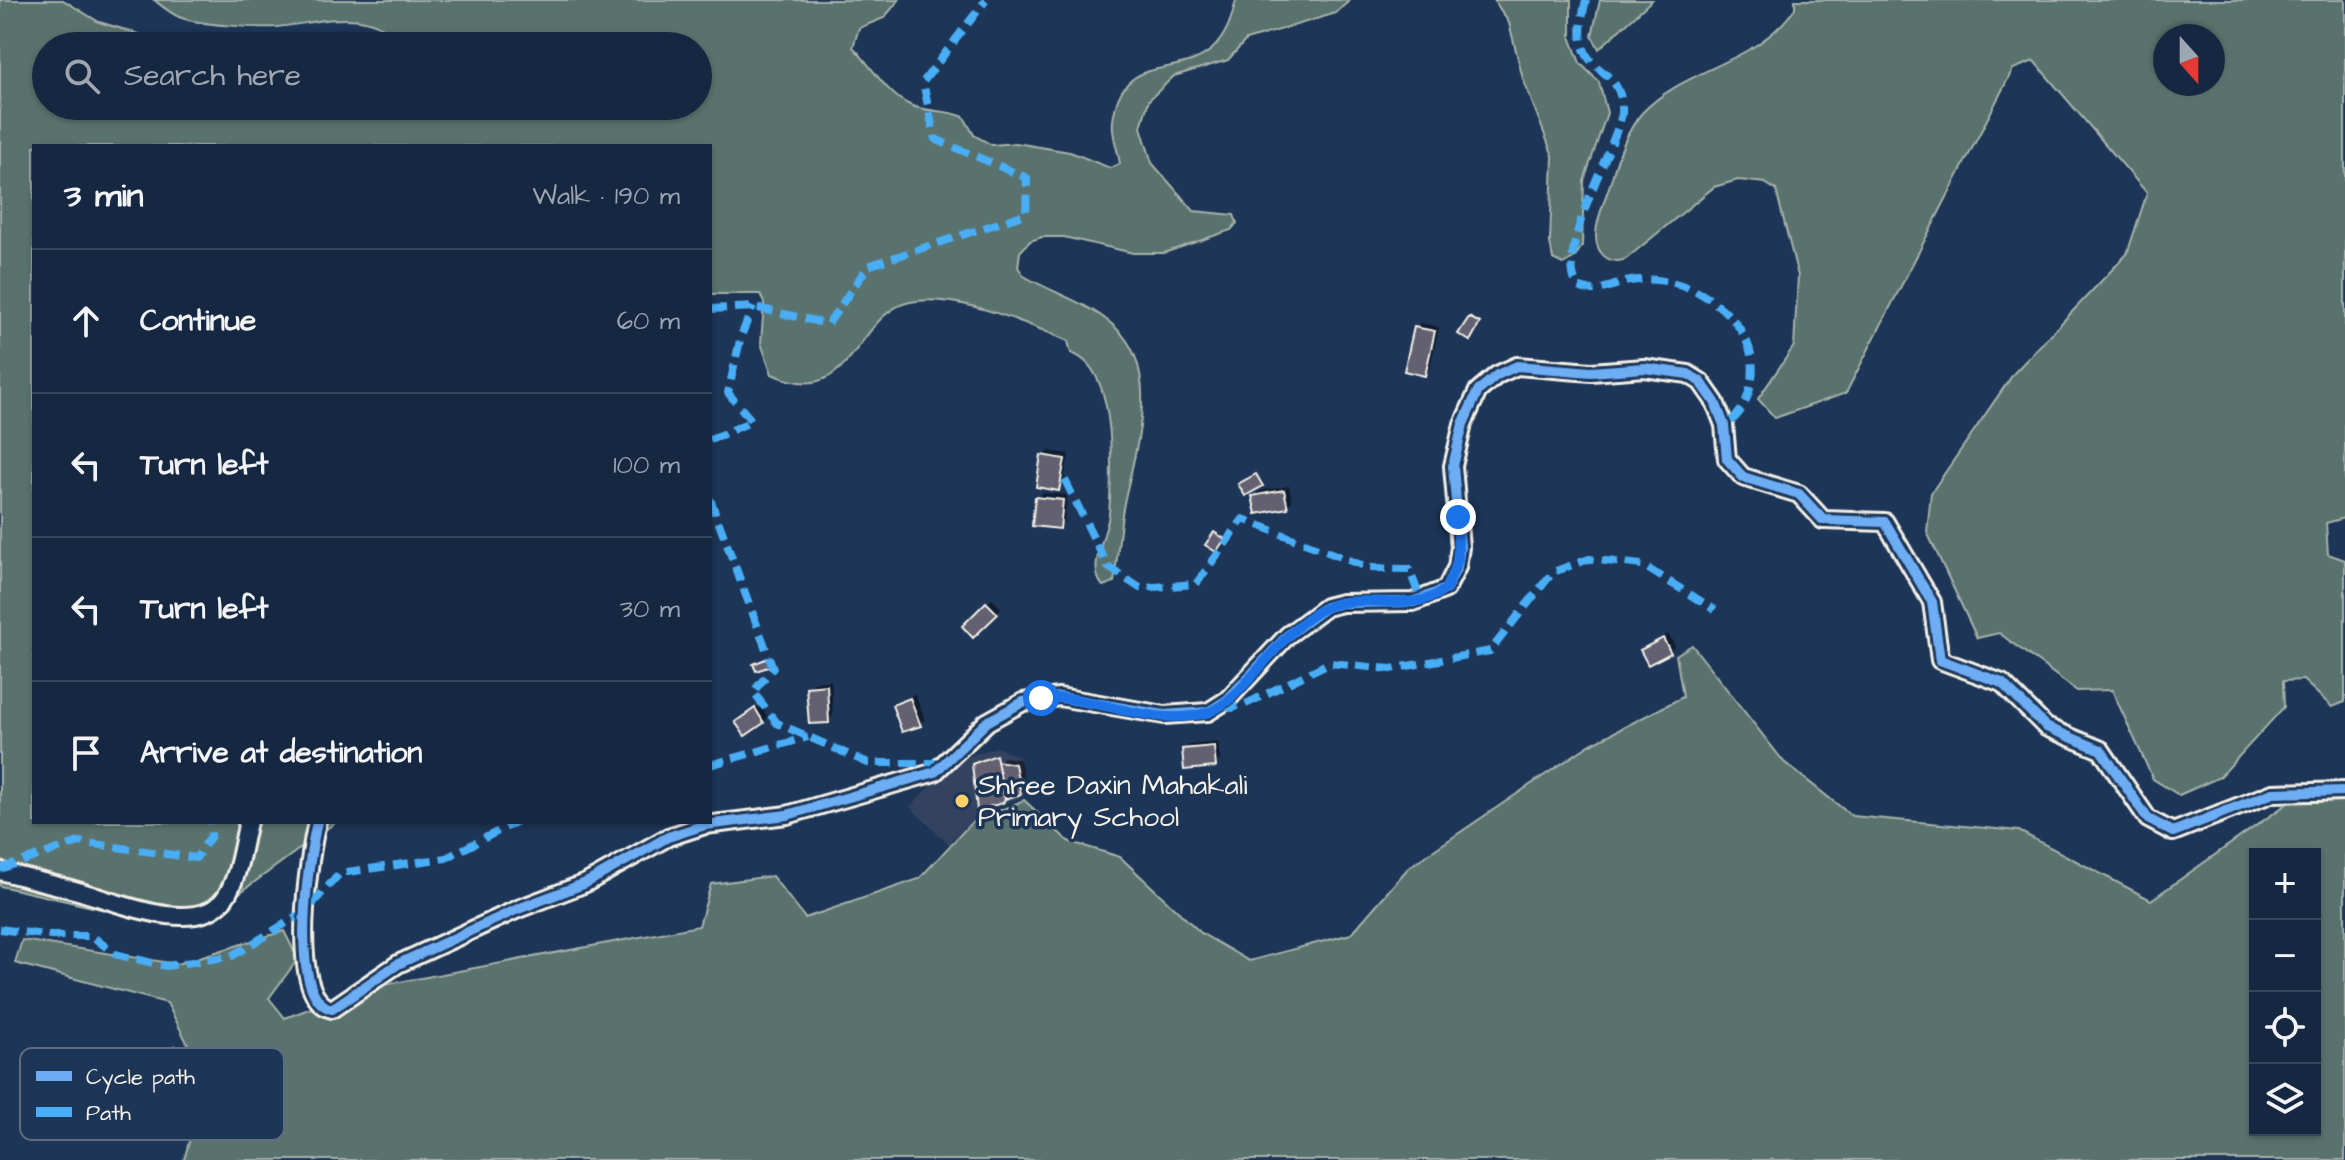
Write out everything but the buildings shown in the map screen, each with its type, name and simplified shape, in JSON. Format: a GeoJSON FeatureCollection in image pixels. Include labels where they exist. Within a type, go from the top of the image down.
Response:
{"type":"FeatureCollection","features":[{"type":"Feature","properties":{"kind":"street"},"geometry":{"type":"LineString","coordinates":[[317,824],[306,911],[306,972],[314,997],[322,1006],[332,1009],[398,964],[518,909],[586,883],[668,837],[705,825],[787,815],[935,772],[987,722],[1023,702],[1059,697],[1164,715],[1208,712],[1227,700],[1288,635],[1326,607],[1342,603],[1413,602],[1446,589],[1457,567],[1460,547],[1453,481],[1463,424],[1476,394],[1489,380],[1506,370],[1523,366],[1591,372],[1644,368],[1688,374],[1701,382],[1724,425],[1727,459],[1743,477],[1799,494],[1823,520],[1885,522],[1932,602],[1940,660],[2002,683],[2046,727],[2101,750],[2148,819],[2173,832],[2273,793],[2345,791]]}},
{"type":"Feature","properties":{"kind":"street"},"geometry":{"type":"LineString","coordinates":[[0,871],[140,910],[171,915],[201,913],[217,906],[228,893],[247,824]]}},
{"type":"Feature","properties":{"kind":"shaded area","name":"Shree Daxin Mahakali Primary School"},"geometry":{"type":"Polygon","coordinates":[[[996,747],[1020,757],[1024,796],[982,812],[948,844],[910,807],[940,775],[964,758],[996,747]]]}},
{"type":"Feature","properties":{"kind":"green space"},"geometry":{"type":"Polygon","coordinates":[[[0,0],[63,0],[99,22],[132,32],[32,32],[32,120],[712,120],[712,32],[387,32],[375,24],[344,19],[255,27],[179,17],[154,0],[899,0],[884,18],[859,28],[853,47],[901,100],[917,107],[964,117],[974,135],[992,145],[1016,143],[1070,152],[1110,168],[1120,164],[1113,121],[1118,99],[1127,85],[1152,70],[1197,59],[1211,50],[1228,27],[1236,0],[1350,0],[1336,13],[1246,40],[1228,60],[1174,76],[1149,100],[1141,127],[1152,163],[1194,211],[1234,215],[1237,223],[1231,230],[1164,253],[1133,253],[1064,237],[1042,237],[1030,241],[1020,252],[1018,267],[1024,276],[1105,319],[1130,345],[1138,366],[1142,388],[1139,436],[1122,513],[1114,582],[1103,586],[1096,570],[1109,514],[1109,424],[1097,379],[1086,363],[1071,353],[1068,341],[991,311],[948,302],[910,302],[892,310],[877,323],[837,371],[820,380],[799,382],[772,374],[761,343],[764,303],[760,294],[712,294],[712,144],[32,144],[32,824],[333,824],[219,908],[114,912],[0,886],[0,0]]]}},
{"type":"Feature","properties":{"kind":"green space"},"geometry":{"type":"Polygon","coordinates":[[[1494,0],[1571,0],[1571,39],[1580,63],[1599,82],[1607,113],[1584,181],[1582,246],[1575,257],[1563,264],[1553,259],[1550,243],[1553,156],[1523,79],[1509,23],[1494,0]]]}},
{"type":"Feature","properties":{"kind":"green space"},"geometry":{"type":"Polygon","coordinates":[[[1600,0],[1652,0],[1599,49],[1592,36],[1600,0]]]}},
{"type":"Feature","properties":{"kind":"green space"},"geometry":{"type":"Polygon","coordinates":[[[1795,0],[2345,0],[2345,518],[2326,523],[2328,554],[2345,560],[2345,702],[2332,707],[2303,680],[2283,681],[2284,707],[2220,777],[2179,795],[2153,779],[2112,690],[2077,691],[1999,633],[1977,638],[1927,532],[1931,493],[2014,373],[2127,254],[2147,193],[2034,61],[2013,69],[1846,393],[1775,418],[1758,399],[1794,346],[1798,276],[1776,190],[1765,183],[1738,180],[1714,187],[1626,259],[1614,261],[1600,252],[1596,234],[1600,214],[1623,146],[1641,114],[1678,85],[1741,54],[1780,27],[1795,8],[1795,0]]]}},
{"type":"Feature","properties":{"kind":"green space"},"geometry":{"type":"Polygon","coordinates":[[[1692,645],[1784,762],[1852,816],[2019,831],[2151,900],[2298,796],[2345,797],[2345,1160],[184,1160],[190,1140],[284,1140],[284,1048],[190,1048],[167,1003],[15,963],[22,940],[177,964],[284,931],[298,959],[269,998],[285,1018],[362,989],[699,926],[711,884],[772,876],[805,918],[919,879],[971,823],[1024,800],[1068,841],[1120,857],[1201,933],[1249,961],[1351,934],[1409,867],[1589,745],[1683,697],[1676,655],[1692,645]]]}},
{"type":"Feature","properties":{"kind":"marked path"},"geometry":{"type":"LineString","coordinates":[[712,309],[753,307],[828,324],[868,266],[1026,214],[1027,178],[935,139],[923,82],[986,0]]}},
{"type":"Feature","properties":{"kind":"marked path"},"geometry":{"type":"LineString","coordinates":[[1586,0],[1581,27],[1583,45],[1589,58],[1615,84],[1622,114],[1579,227],[1573,251],[1573,271],[1578,287],[1596,290],[1641,280],[1671,282],[1699,293],[1724,311],[1745,337],[1753,368],[1745,403],[1739,413],[1724,425]]}},
{"type":"Feature","properties":{"kind":"marked path"},"geometry":{"type":"LineString","coordinates":[[712,439],[752,421],[728,393],[741,336],[753,307]]}},
{"type":"Feature","properties":{"kind":"marked path"},"geometry":{"type":"LineString","coordinates":[[1065,480],[1108,567],[1140,588],[1196,584],[1243,519],[1369,568],[1409,569],[1421,600]]}},
{"type":"Feature","properties":{"kind":"marked path"},"geometry":{"type":"LineString","coordinates":[[712,504],[773,668],[753,692],[777,723],[868,763],[935,763],[940,767]]}},
{"type":"Feature","properties":{"kind":"marked path"},"geometry":{"type":"LineString","coordinates":[[1223,704],[1232,708],[1248,703],[1329,663],[1391,669],[1490,651],[1553,572],[1589,559],[1642,565],[1715,610]]}},
{"type":"Feature","properties":{"kind":"marked path"},"geometry":{"type":"LineString","coordinates":[[712,764],[808,737]]}},
{"type":"Feature","properties":{"kind":"marked path"},"geometry":{"type":"LineString","coordinates":[[0,869],[79,842],[196,858],[211,836],[210,824]]}},
{"type":"Feature","properties":{"kind":"marked path"},"geometry":{"type":"LineString","coordinates":[[0,929],[51,936],[92,936],[115,954],[166,966],[232,956],[306,911],[340,873],[446,858],[512,824]]}},
{"type":"Feature","properties":{"kind":"cycle path"},"geometry":{"type":"LineString","coordinates":[[317,824],[306,894],[305,955],[309,980],[318,1000],[332,1009],[398,964],[518,909],[586,883],[668,837],[705,825],[787,815],[935,772],[987,722],[1023,702],[1059,697],[1164,715],[1208,712],[1227,700],[1288,635],[1326,607],[1342,603],[1413,602],[1446,589],[1457,567],[1460,547],[1453,466],[1463,424],[1478,391],[1497,375],[1517,366],[1591,372],[1644,368],[1688,374],[1701,382],[1715,402],[1724,425],[1727,459],[1743,477],[1799,494],[1823,520],[1885,522],[1932,602],[1940,660],[2002,683],[2046,727],[2101,750],[2148,819],[2173,832],[2273,793],[2345,791]]}},
{"type":"Feature","properties":{"kind":"place","name":"Shree Daxin Mahakali Primary School"},"geometry":{"type":"Point","coordinates":[962,801]}},
{"type":"Feature","properties":{"kind":"route"},"geometry":{"type":"LineString","coordinates":[[1041,698],[1059,697],[1177,716],[1216,709],[1288,635],[1326,607],[1342,603],[1413,602],[1435,596],[1446,589],[1458,560],[1458,517]]}}]}
